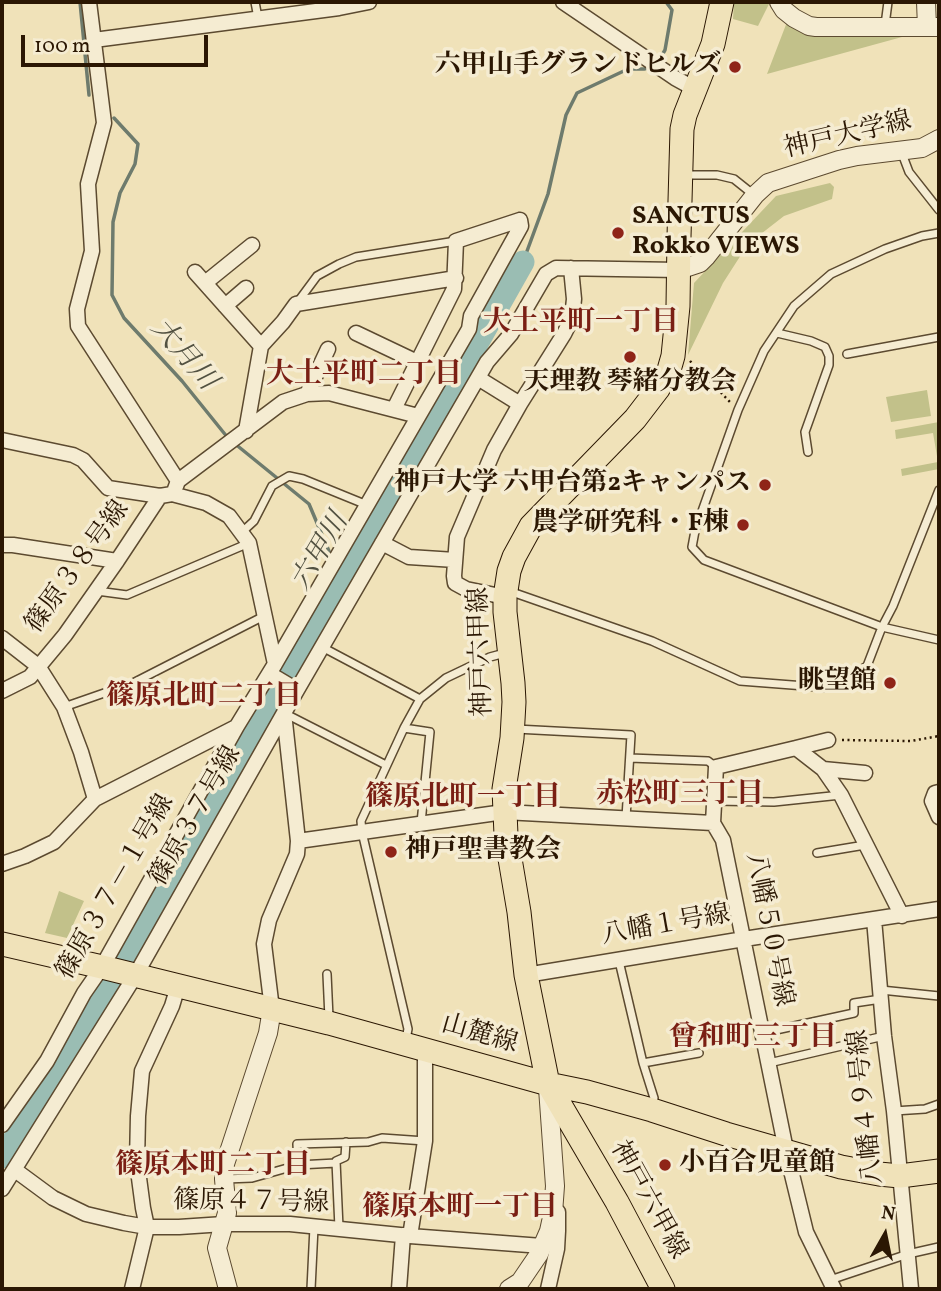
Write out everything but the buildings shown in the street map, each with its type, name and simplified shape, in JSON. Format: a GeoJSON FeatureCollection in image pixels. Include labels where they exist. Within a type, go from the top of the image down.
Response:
{"type":"FeatureCollection","features":[{"type":"Feature","properties":{"kind":"main road","name":"神戸六甲線"},"geometry":{"type":"LineString","coordinates":[[663,1289],[617,1202],[548,1084],[526,975],[506,835],[504,789],[513,729],[513,683],[505,593],[514,557],[531,526],[635,419],[658,389],[668,370],[677,335],[685,84],[713,44],[722,2]]}},
{"type":"Feature","properties":{"kind":"main road","name":"山麓線"},"geometry":{"type":"LineString","coordinates":[[2,944],[329,1023],[652,1110],[854,1170],[900,1176],[939,1171]]}},
{"type":"Feature","properties":{"kind":"street"},"geometry":{"type":"LineString","coordinates":[[89,2],[104,123],[88,184],[92,251],[77,309],[78,326],[170,491]]}},
{"type":"Feature","properties":{"kind":"street"},"geometry":{"type":"LineString","coordinates":[[94,40],[369,2]]}},
{"type":"Feature","properties":{"kind":"street"},"geometry":{"type":"LineString","coordinates":[[563,2],[685,84]]}},
{"type":"Feature","properties":{"kind":"street"},"geometry":{"type":"LineString","coordinates":[[779,2],[785,10],[809,26],[933,27],[926,2]]}},
{"type":"Feature","properties":{"kind":"street","name":"神戸大学線"},"geometry":{"type":"LineString","coordinates":[[679,270],[700,263],[755,195],[768,183],[857,156],[922,148],[939,139]]}},
{"type":"Feature","properties":{"kind":"street","name":"篠原３７－１号線"},"geometry":{"type":"LineString","coordinates":[[2,1125],[47,1062],[83,993],[102,967],[237,726],[273,669],[469,329],[471,316],[521,226],[520,220],[456,241]]}},
{"type":"Feature","properties":{"kind":"street"},"geometry":{"type":"LineString","coordinates":[[394,409],[454,289],[456,241]]}},
{"type":"Feature","properties":{"kind":"street"},"geometry":{"type":"LineString","coordinates":[[253,245],[200,277],[261,346]]}},
{"type":"Feature","properties":{"kind":"street","name":"篠原３７号線"},"geometry":{"type":"LineString","coordinates":[[2,1189],[135,976],[487,362],[511,334],[546,274],[556,268],[571,268]]}},
{"type":"Feature","properties":{"kind":"street"},"geometry":{"type":"LineString","coordinates":[[505,593],[466,589],[455,583],[457,537],[494,450],[572,318],[574,299],[571,268],[679,270]]}},
{"type":"Feature","properties":{"kind":"street"},"geometry":{"type":"LineString","coordinates":[[246,430],[261,346],[296,304],[456,278]]}},
{"type":"Feature","properties":{"kind":"street"},"geometry":{"type":"LineString","coordinates":[[225,306],[246,288]]}},
{"type":"Feature","properties":{"kind":"street"},"geometry":{"type":"LineString","coordinates":[[356,333],[417,362]]}},
{"type":"Feature","properties":{"kind":"street"},"geometry":{"type":"LineString","coordinates":[[307,394],[328,349]]}},
{"type":"Feature","properties":{"kind":"street"},"geometry":{"type":"LineString","coordinates":[[478,378],[520,404]]}},
{"type":"Feature","properties":{"kind":"street","name":"篠原３８号線"},"geometry":{"type":"LineString","coordinates":[[2,691],[30,677],[65,635],[170,491],[283,402],[307,394],[329,393],[418,416]]}},
{"type":"Feature","properties":{"kind":"street"},"geometry":{"type":"LineString","coordinates":[[2,440],[73,455],[83,460],[108,488],[170,491],[206,503],[229,516],[246,538],[266,615],[273,669],[297,690]]}},
{"type":"Feature","properties":{"kind":"street"},"geometry":{"type":"LineString","coordinates":[[382,543],[409,557],[455,559]]}},
{"type":"Feature","properties":{"kind":"street"},"geometry":{"type":"LineString","coordinates":[[2,545],[117,561]]}},
{"type":"Feature","properties":{"kind":"street"},"geometry":{"type":"LineString","coordinates":[[2,638],[38,666],[64,706],[95,799]]}},
{"type":"Feature","properties":{"kind":"street"},"geometry":{"type":"LineString","coordinates":[[228,1289],[217,1248],[227,1213],[225,1164],[268,1033],[272,1009],[264,944],[269,920],[297,854],[298,841],[284,713]]}},
{"type":"Feature","properties":{"kind":"street"},"geometry":{"type":"LineString","coordinates":[[2,864],[54,842],[95,799],[237,726]]}},
{"type":"Feature","properties":{"kind":"street"},"geometry":{"type":"LineString","coordinates":[[298,841],[504,812],[713,823],[716,767],[828,740]]}},
{"type":"Feature","properties":{"kind":"street"},"geometry":{"type":"LineString","coordinates":[[796,748],[823,769],[841,795],[902,916]]}},
{"type":"Feature","properties":{"kind":"street"},"geometry":{"type":"LineString","coordinates":[[823,769],[865,773]]}},
{"type":"Feature","properties":{"kind":"street"},"geometry":{"type":"LineString","coordinates":[[937,792],[932,801],[939,817]]}},
{"type":"Feature","properties":{"kind":"street","name":"八幡５０号線"},"geometry":{"type":"LineString","coordinates":[[713,823],[723,840],[786,1150],[806,1232],[832,1285]]}},
{"type":"Feature","properties":{"kind":"street","name":"八幡１号線"},"geometry":{"type":"LineString","coordinates":[[526,975],[939,909]]}},
{"type":"Feature","properties":{"kind":"street","name":"八幡４９号線"},"geometry":{"type":"LineString","coordinates":[[874,919],[912,1289]]}},
{"type":"Feature","properties":{"kind":"street"},"geometry":{"type":"LineString","coordinates":[[132,1289],[148,1227],[137,1163],[142,1071],[172,1006],[178,986]]}},
{"type":"Feature","properties":{"kind":"street"},"geometry":{"type":"LineString","coordinates":[[400,1289],[406,1236],[425,1140],[415,1047]]}},
{"type":"Feature","properties":{"kind":"street"},"geometry":{"type":"LineString","coordinates":[[517,1287],[542,1247],[549,1231],[554,1204],[548,1084]]}},
{"type":"Feature","properties":{"kind":"street","name":"篠原４７号線"},"geometry":{"type":"LineString","coordinates":[[15,1170],[53,1198],[86,1214],[148,1227],[290,1224],[542,1247]]}},
{"type":"Feature","properties":{"kind":"street"},"geometry":{"type":"LineString","coordinates":[[547,1289],[558,1231],[558,1211],[554,1204]]}},
{"type":"Feature","properties":{"kind":"street"},"geometry":{"type":"LineString","coordinates":[[517,1287],[528,1277],[534,1277],[547,1289]]}},
{"type":"Feature","properties":{"kind":"lane"},"geometry":{"type":"LineString","coordinates":[[255,2],[258,19]]}},
{"type":"Feature","properties":{"kind":"lane"},"geometry":{"type":"LineString","coordinates":[[884,27],[888,2]]}},
{"type":"Feature","properties":{"kind":"lane"},"geometry":{"type":"LineString","coordinates":[[901,150],[909,172],[939,210]]}},
{"type":"Feature","properties":{"kind":"lane"},"geometry":{"type":"LineString","coordinates":[[681,174],[717,175],[734,179],[755,195]]}},
{"type":"Feature","properties":{"kind":"lane"},"geometry":{"type":"LineString","coordinates":[[939,233],[886,249],[831,274],[794,306],[764,351],[738,410],[695,531],[692,547],[704,560],[882,627],[939,640]]}},
{"type":"Feature","properties":{"kind":"lane"},"geometry":{"type":"LineString","coordinates":[[296,304],[317,276],[356,257],[456,241]]}},
{"type":"Feature","properties":{"kind":"lane"},"geometry":{"type":"LineString","coordinates":[[777,333],[825,347],[829,356],[829,365],[805,432],[807,452]]}},
{"type":"Feature","properties":{"kind":"lane"},"geometry":{"type":"LineString","coordinates":[[847,354],[939,337]]}},
{"type":"Feature","properties":{"kind":"lane"},"geometry":{"type":"LineString","coordinates":[[96,591],[127,595],[246,538],[273,486],[289,476],[303,478],[367,505]]}},
{"type":"Feature","properties":{"kind":"lane"},"geometry":{"type":"LineString","coordinates":[[505,593],[652,641],[740,681],[831,688],[867,666],[939,490]]}},
{"type":"Feature","properties":{"kind":"lane"},"geometry":{"type":"LineString","coordinates":[[64,706],[133,683],[266,615]]}},
{"type":"Feature","properties":{"kind":"lane"},"geometry":{"type":"LineString","coordinates":[[322,647],[420,699]]}},
{"type":"Feature","properties":{"kind":"lane"},"geometry":{"type":"LineString","coordinates":[[415,1047],[408,1028],[361,821],[420,699],[446,678],[509,651]]}},
{"type":"Feature","properties":{"kind":"lane"},"geometry":{"type":"LineString","coordinates":[[284,713],[386,765]]}},
{"type":"Feature","properties":{"kind":"lane"},"geometry":{"type":"LineString","coordinates":[[404,728],[430,732],[421,823]]}},
{"type":"Feature","properties":{"kind":"lane"},"geometry":{"type":"LineString","coordinates":[[513,729],[631,735],[626,818]]}},
{"type":"Feature","properties":{"kind":"lane"},"geometry":{"type":"LineString","coordinates":[[630,758],[708,761],[716,767]]}},
{"type":"Feature","properties":{"kind":"lane"},"geometry":{"type":"LineString","coordinates":[[714,801],[774,802],[841,795]]}},
{"type":"Feature","properties":{"kind":"lane"},"geometry":{"type":"LineString","coordinates":[[817,853],[866,845]]}},
{"type":"Feature","properties":{"kind":"lane"},"geometry":{"type":"LineString","coordinates":[[619,961],[654,1098],[652,1110]]}},
{"type":"Feature","properties":{"kind":"lane"},"geometry":{"type":"LineString","coordinates":[[327,974],[329,1023]]}},
{"type":"Feature","properties":{"kind":"lane"},"geometry":{"type":"LineString","coordinates":[[762,1033],[854,1013],[854,1003],[881,994],[939,996]]}},
{"type":"Feature","properties":{"kind":"lane"},"geometry":{"type":"LineString","coordinates":[[769,1063],[884,1036]]}},
{"type":"Feature","properties":{"kind":"lane"},"geometry":{"type":"LineString","coordinates":[[643,1063],[699,1053]]}},
{"type":"Feature","properties":{"kind":"lane"},"geometry":{"type":"LineString","coordinates":[[894,1111],[925,1109],[939,1104]]}},
{"type":"Feature","properties":{"kind":"lane"},"geometry":{"type":"LineString","coordinates":[[298,1164],[297,1144],[368,1142],[382,1138],[425,1140]]}},
{"type":"Feature","properties":{"kind":"lane"},"geometry":{"type":"LineString","coordinates":[[339,1229],[336,1161],[345,1157],[346,1142]]}},
{"type":"Feature","properties":{"kind":"lane"},"geometry":{"type":"LineString","coordinates":[[224,1179],[252,1178],[298,1164],[337,1163]]}},
{"type":"Feature","properties":{"kind":"lane"},"geometry":{"type":"LineString","coordinates":[[311,1289],[314,1226]]}},
{"type":"Feature","properties":{"kind":"lane"},"geometry":{"type":"LineString","coordinates":[[832,1285],[908,1254],[939,1247]]}},
{"type":"Feature","properties":{"kind":"path"},"geometry":{"type":"LineString","coordinates":[[673,356],[689,360],[738,410]]}},
{"type":"Feature","properties":{"kind":"path"},"geometry":{"type":"LineString","coordinates":[[828,740],[911,741],[939,736]]}},
{"type":"Feature","properties":{"kind":"shaded area"},"geometry":{"type":"Polygon","coordinates":[[[734,2],[770,2],[758,26],[733,19],[734,2]]]}},
{"type":"Feature","properties":{"kind":"shaded area"},"geometry":{"type":"Polygon","coordinates":[[[787,22],[809,31],[902,37],[767,74],[787,22]]]}},
{"type":"Feature","properties":{"kind":"shaded area"},"geometry":{"type":"Polygon","coordinates":[[[830,183],[834,187],[832,199],[784,216],[748,244],[723,283],[688,355],[694,283],[776,196],[830,183]]]}},
{"type":"Feature","properties":{"kind":"shaded area"},"geometry":{"type":"Polygon","coordinates":[[[927,390],[931,416],[891,422],[886,397],[927,390]]]}},
{"type":"Feature","properties":{"kind":"shaded area"},"geometry":{"type":"Polygon","coordinates":[[[939,422],[939,469],[902,476],[901,469],[938,462],[933,433],[896,439],[895,430],[939,422]]]}},
{"type":"Feature","properties":{"kind":"shaded area"},"geometry":{"type":"Polygon","coordinates":[[[59,891],[84,901],[67,938],[45,933],[59,891]]]}},
{"type":"Feature","properties":{"kind":"waterway","name":"大月川"},"geometry":{"type":"LineString","coordinates":[[80,2],[89,95]]}},
{"type":"Feature","properties":{"kind":"waterway","name":"六甲川"},"geometry":{"type":"LineString","coordinates":[[658,62],[665,50],[672,10],[666,2]]}},
{"type":"Feature","properties":{"kind":"waterway","name":"六甲川"},"geometry":{"type":"LineString","coordinates":[[523,262],[548,194],[566,115],[577,93],[628,69],[652,67]]}},
{"type":"Feature","properties":{"kind":"waterway","name":"大月川"},"geometry":{"type":"LineString","coordinates":[[114,118],[138,144],[135,164],[120,193],[113,222],[112,295],[124,318],[182,381],[228,438]]}},
{"type":"Feature","properties":{"kind":"waterway","name":"六甲川"},"geometry":{"type":"LineString","coordinates":[[2,1157],[49,1089],[342,583],[523,262]]}},
{"type":"Feature","properties":{"kind":"waterway","name":"大月川"},"geometry":{"type":"LineString","coordinates":[[234,443],[309,504],[331,556]]}},
{"type":"Feature","properties":{"kind":"waterway","name":"大月川"},"geometry":{"type":"LineString","coordinates":[[335,567],[342,583]]}},
{"type":"Feature","properties":{"kind":"place","name":"六甲山手グランドヒルズ"},"geometry":{"type":"Point","coordinates":[735,67]}},
{"type":"Feature","properties":{"kind":"place","name":"SANCTUS Rokko VIEWS"},"geometry":{"type":"Point","coordinates":[618,233]}},
{"type":"Feature","properties":{"kind":"place","name":"天理教 琴緒分教会"},"geometry":{"type":"Point","coordinates":[630,357]}},
{"type":"Feature","properties":{"kind":"place","name":"神戸大学 六甲台第2キャンパス"},"geometry":{"type":"Point","coordinates":[765,485]}},
{"type":"Feature","properties":{"kind":"place","name":"農学研究科・F棟"},"geometry":{"type":"Point","coordinates":[743,525]}},
{"type":"Feature","properties":{"kind":"place","name":"眺望館"},"geometry":{"type":"Point","coordinates":[890,683]}},
{"type":"Feature","properties":{"kind":"place","name":"神戸聖書教会"},"geometry":{"type":"Point","coordinates":[391,852]}},
{"type":"Feature","properties":{"kind":"place","name":"小百合児童館"},"geometry":{"type":"Point","coordinates":[665,1165]}},
{"type":"Feature","properties":{"kind":"district","name":"大土平町一丁目"},"geometry":{"type":"Point","coordinates":[581,325]}},
{"type":"Feature","properties":{"kind":"district","name":"大土平町二丁目"},"geometry":{"type":"Point","coordinates":[364,377]}},
{"type":"Feature","properties":{"kind":"district","name":"篠原北町二丁目"},"geometry":{"type":"Point","coordinates":[204,699]}},
{"type":"Feature","properties":{"kind":"district","name":"赤松町三丁目"},"geometry":{"type":"Point","coordinates":[680,797]}},
{"type":"Feature","properties":{"kind":"district","name":"篠原北町一丁目"},"geometry":{"type":"Point","coordinates":[463,800]}},
{"type":"Feature","properties":{"kind":"district","name":"曾和町三丁目"},"geometry":{"type":"Point","coordinates":[753,1040]}},
{"type":"Feature","properties":{"kind":"district","name":"篠原本町二丁目"},"geometry":{"type":"Point","coordinates":[213,1168]}},
{"type":"Feature","properties":{"kind":"district","name":"篠原本町一丁目"},"geometry":{"type":"Point","coordinates":[460,1210]}}]}
